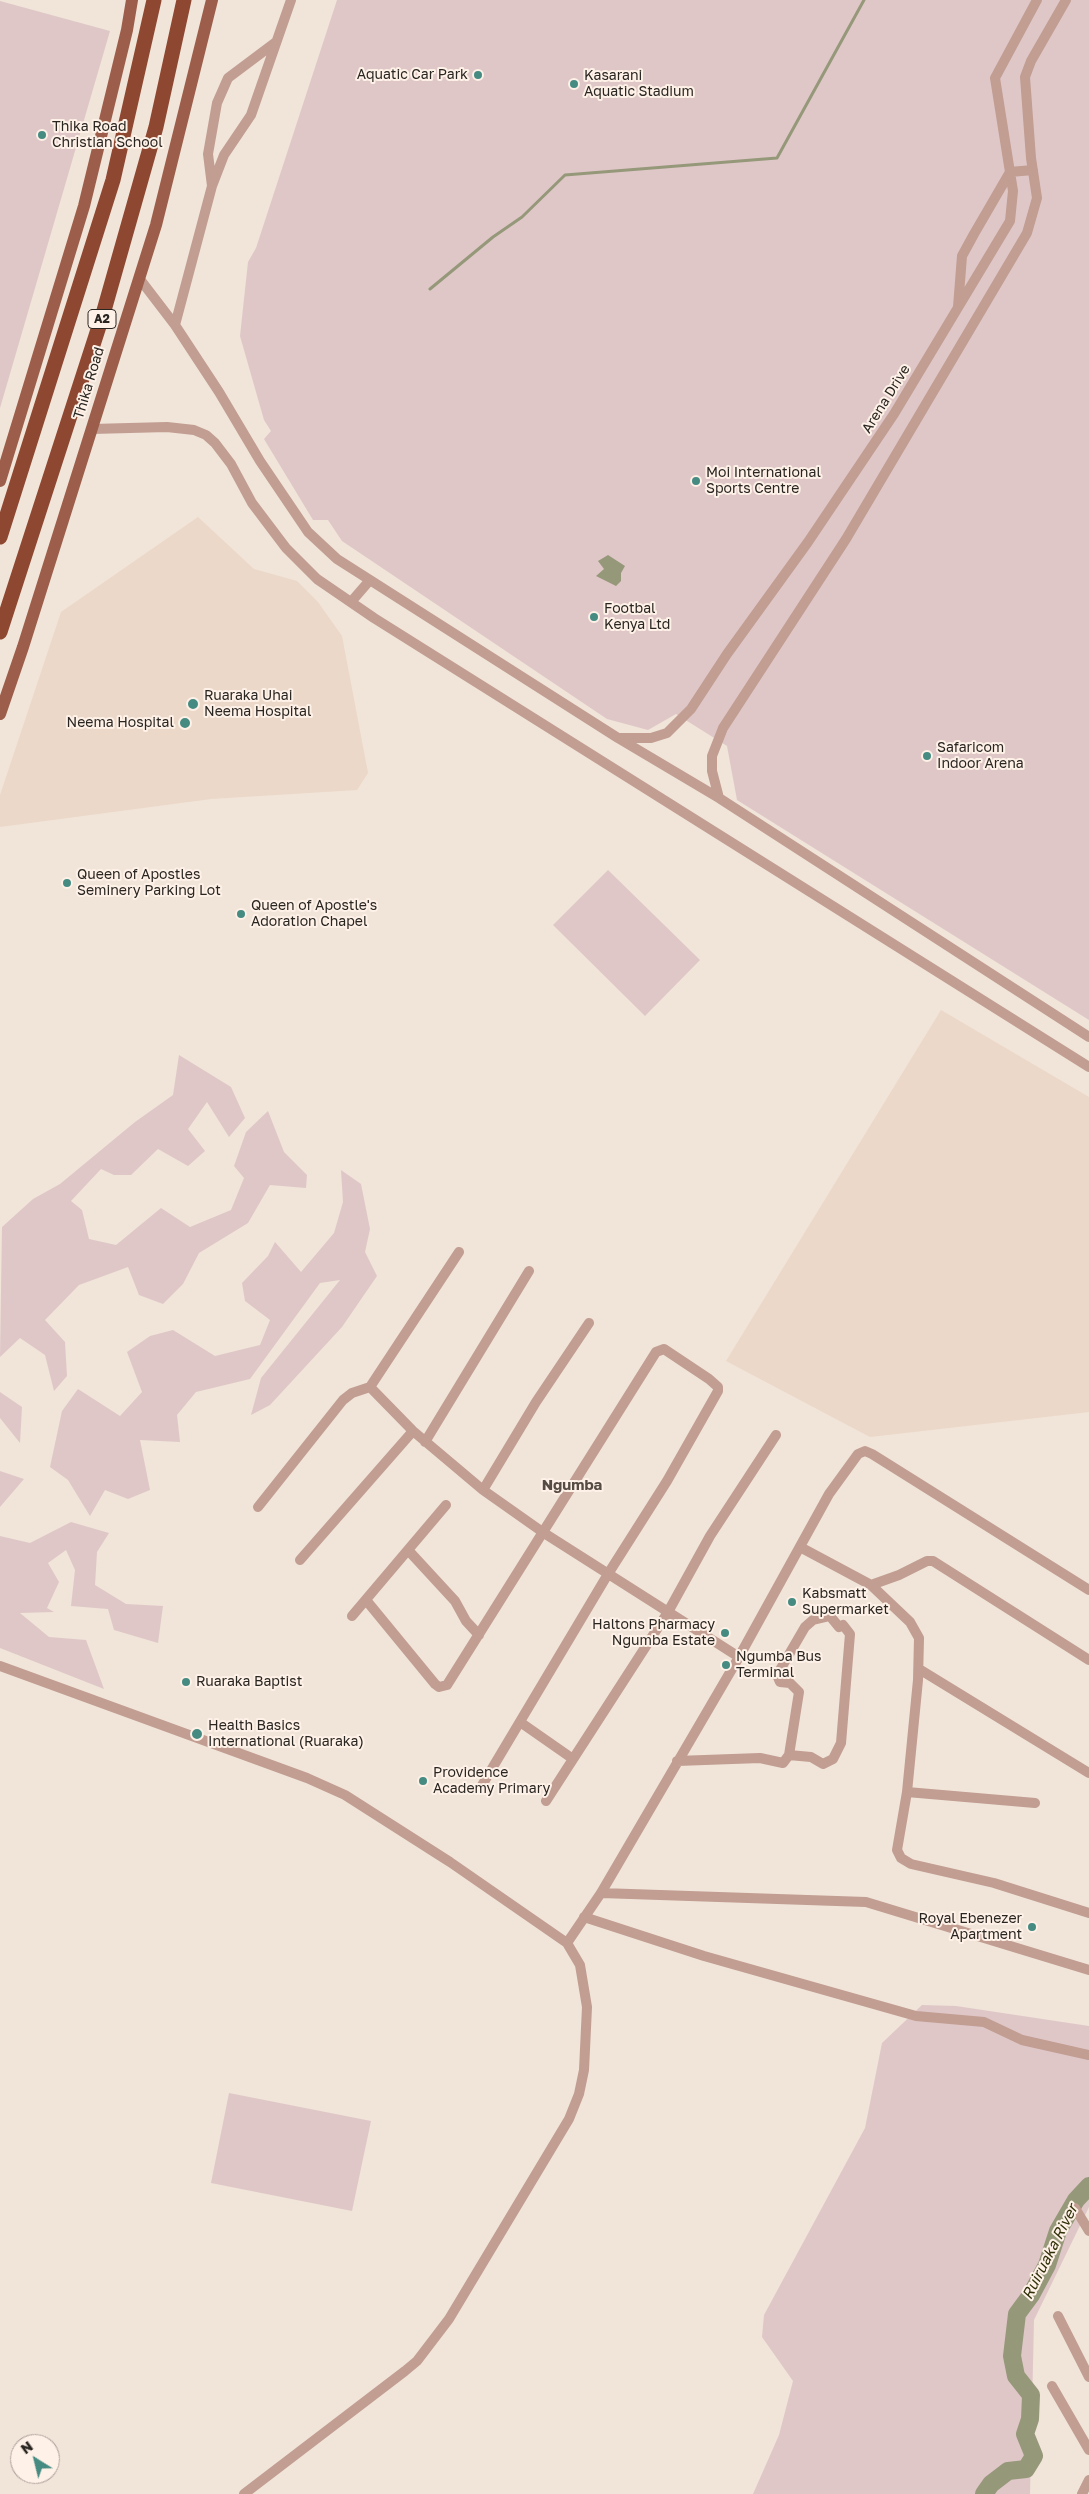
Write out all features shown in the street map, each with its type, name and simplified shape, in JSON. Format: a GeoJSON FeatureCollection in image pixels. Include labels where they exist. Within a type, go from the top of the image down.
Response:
{"type":"FeatureCollection","features":[{"type":"Feature","properties":{"kind":"highway","name":"A2"},"geometry":{"type":"LineString","coordinates":[[0,537],[113,180],[154,0]]}},
{"type":"Feature","properties":{"kind":"highway","name":"Thika Road"},"geometry":{"type":"LineString","coordinates":[[0,632],[104,314],[156,127],[184,0]]}},
{"type":"Feature","properties":{"kind":"main road"},"geometry":{"type":"LineString","coordinates":[[0,476],[84,206],[132,0]]}},
{"type":"Feature","properties":{"kind":"main road","name":"Thika Road"},"geometry":{"type":"LineString","coordinates":[[0,714],[156,225],[212,0]]}},
{"type":"Feature","properties":{"kind":"street"},"geometry":{"type":"LineString","coordinates":[[175,324],[212,186],[224,155],[251,115],[291,0]]}},
{"type":"Feature","properties":{"kind":"street","name":"Arena Drive"},"geometry":{"type":"LineString","coordinates":[[618,738],[651,738],[667,732],[691,709],[727,654],[808,542],[894,414],[1010,221],[1013,191],[996,78],[1037,0]]}},
{"type":"Feature","properties":{"kind":"street"},"geometry":{"type":"LineString","coordinates":[[718,798],[712,771],[712,756],[723,728],[846,540],[1010,264],[1032,221],[1037,198],[1026,77],[1031,60],[1066,0]]}},
{"type":"Feature","properties":{"kind":"street"},"geometry":{"type":"LineString","coordinates":[[212,186],[208,154],[218,103],[228,78],[276,42]]}},
{"type":"Feature","properties":{"kind":"street"},"geometry":{"type":"LineString","coordinates":[[958,308],[962,256],[1010,172],[1033,170]]}},
{"type":"Feature","properties":{"kind":"street"},"geometry":{"type":"LineString","coordinates":[[138,278],[175,324],[219,392],[260,461],[308,532],[337,559],[618,738],[718,798],[1089,1037]]}},
{"type":"Feature","properties":{"kind":"street"},"geometry":{"type":"LineString","coordinates":[[92,429],[167,427],[194,430],[206,435],[215,443],[231,464],[252,503],[286,548],[317,578],[351,602],[1089,1067]]}},
{"type":"Feature","properties":{"kind":"street"},"geometry":{"type":"LineString","coordinates":[[351,602],[370,580]]}},
{"type":"Feature","properties":{"kind":"street"},"geometry":{"type":"LineString","coordinates":[[258,1507],[344,1400],[352,1393],[370,1387],[459,1252]]}},
{"type":"Feature","properties":{"kind":"street"},"geometry":{"type":"LineString","coordinates":[[425,1442],[529,1271]]}},
{"type":"Feature","properties":{"kind":"street"},"geometry":{"type":"LineString","coordinates":[[483,1490],[536,1402],[589,1323]]}},
{"type":"Feature","properties":{"kind":"street"},"geometry":{"type":"LineString","coordinates":[[366,1600],[439,1687],[447,1685],[656,1352],[664,1349],[718,1387],[718,1391],[667,1481],[608,1574],[481,1787]]}},
{"type":"Feature","properties":{"kind":"street"},"geometry":{"type":"LineString","coordinates":[[370,1387],[425,1442],[483,1490],[544,1533],[739,1657]]}},
{"type":"Feature","properties":{"kind":"street"},"geometry":{"type":"LineString","coordinates":[[300,1560],[413,1431]]}},
{"type":"Feature","properties":{"kind":"street"},"geometry":{"type":"LineString","coordinates":[[546,1801],[668,1612],[710,1536],[776,1435]]}},
{"type":"Feature","properties":{"kind":"street"},"geometry":{"type":"LineString","coordinates":[[567,1944],[601,1893],[739,1657],[829,1494],[858,1454],[865,1451],[1089,1590]]}},
{"type":"Feature","properties":{"kind":"street"},"geometry":{"type":"LineString","coordinates":[[352,1616],[446,1505]]}},
{"type":"Feature","properties":{"kind":"street"},"geometry":{"type":"LineString","coordinates":[[800,1547],[871,1585],[915,1628],[920,1642],[906,1792],[897,1850],[901,1858],[911,1864],[994,1884],[1089,1913]]}},
{"type":"Feature","properties":{"kind":"street"},"geometry":{"type":"LineString","coordinates":[[408,1550],[452,1597],[466,1620],[479,1634]]}},
{"type":"Feature","properties":{"kind":"street"},"geometry":{"type":"LineString","coordinates":[[871,1585],[899,1575],[927,1561],[933,1562],[1089,1660]]}},
{"type":"Feature","properties":{"kind":"street"},"geometry":{"type":"LineString","coordinates":[[677,1761],[760,1758],[783,1762],[789,1755],[799,1692],[790,1683],[780,1682],[777,1675],[805,1628],[813,1620],[830,1616],[839,1628],[843,1625],[850,1634],[840,1743],[833,1759],[823,1764],[811,1758],[789,1755]]}},
{"type":"Feature","properties":{"kind":"street"},"geometry":{"type":"LineString","coordinates":[[0,1666],[307,1778],[345,1795],[450,1862],[567,1944],[580,1965],[587,2007],[584,2070],[579,2094],[569,2119],[449,2319],[417,2361],[244,2494]]}},
{"type":"Feature","properties":{"kind":"street"},"geometry":{"type":"LineString","coordinates":[[919,1668],[1089,1773]]}},
{"type":"Feature","properties":{"kind":"street"},"geometry":{"type":"LineString","coordinates":[[520,1722],[573,1759]]}},
{"type":"Feature","properties":{"kind":"street"},"geometry":{"type":"LineString","coordinates":[[906,1792],[1035,1803]]}},
{"type":"Feature","properties":{"kind":"street"},"geometry":{"type":"LineString","coordinates":[[601,1893],[866,1902],[1089,1970]]}},
{"type":"Feature","properties":{"kind":"street"},"geometry":{"type":"LineString","coordinates":[[584,1917],[704,1956],[916,2016],[984,2022],[1022,2040],[1089,2055]]}},
{"type":"Feature","properties":{"kind":"street"},"geometry":{"type":"LineString","coordinates":[[1075,2208],[1089,2231]]}},
{"type":"Feature","properties":{"kind":"street"},"geometry":{"type":"LineString","coordinates":[[1058,2316],[1089,2377]]}},
{"type":"Feature","properties":{"kind":"street"},"geometry":{"type":"LineString","coordinates":[[1052,2386],[1089,2450]]}},
{"type":"Feature","properties":{"kind":"street"},"geometry":{"type":"LineString","coordinates":[[1082,2494],[1089,2480]]}},
{"type":"Feature","properties":{"kind":"shaded area","name":"Moi International Sports Centre"},"geometry":{"type":"Polygon","coordinates":[[[337,0],[1089,0],[1089,1020],[737,800],[727,746],[676,714],[648,730],[607,719],[342,541],[328,520],[313,520],[264,439],[271,431],[264,420],[240,336],[248,262],[256,248],[337,0]]]}},
{"type":"Feature","properties":{"kind":"shaded area","name":"Thika Road Christian School"},"geometry":{"type":"Polygon","coordinates":[[[0,1],[110,31],[0,408],[0,1]]]}},
{"type":"Feature","properties":{"kind":"shaded area","name":"Ruaraka Uhai Neema Hospital"},"geometry":{"type":"Polygon","coordinates":[[[198,517],[254,569],[297,581],[318,602],[342,636],[368,773],[357,790],[211,799],[0,827],[0,795],[61,612],[198,517]]]}},
{"type":"Feature","properties":{"kind":"shaded area"},"geometry":{"type":"Polygon","coordinates":[[[608,555],[625,566],[621,573],[621,581],[616,586],[596,576],[604,569],[598,561],[608,555]]]}},
{"type":"Feature","properties":{"kind":"shaded area"},"geometry":{"type":"Polygon","coordinates":[[[608,870],[700,960],[645,1016],[553,925],[608,870]]]}},
{"type":"Feature","properties":{"kind":"shaded area"},"geometry":{"type":"Polygon","coordinates":[[[941,1010],[1089,1097],[1089,1412],[870,1437],[726,1361],[941,1010]]]}},
{"type":"Feature","properties":{"kind":"shaded area"},"geometry":{"type":"Polygon","coordinates":[[[179,1055],[231,1087],[245,1118],[229,1137],[207,1102],[188,1129],[205,1151],[188,1166],[158,1149],[131,1175],[114,1175],[101,1169],[71,1201],[82,1210],[89,1239],[116,1245],[161,1208],[190,1227],[231,1210],[244,1178],[234,1166],[246,1132],[268,1111],[284,1152],[307,1175],[306,1188],[270,1185],[248,1223],[199,1253],[183,1284],[163,1304],[139,1295],[128,1267],[79,1285],[45,1320],[65,1342],[67,1376],[54,1391],[45,1355],[20,1338],[0,1357],[2,1227],[33,1199],[60,1184],[135,1122],[173,1095],[179,1055]]]}},
{"type":"Feature","properties":{"kind":"shaded area"},"geometry":{"type":"Polygon","coordinates":[[[341,1170],[361,1184],[370,1229],[365,1252],[377,1276],[342,1327],[270,1405],[251,1415],[261,1378],[340,1280],[320,1283],[250,1379],[196,1392],[177,1415],[180,1442],[140,1440],[150,1490],[128,1499],[105,1490],[90,1516],[68,1480],[50,1467],[62,1411],[78,1389],[120,1416],[142,1392],[127,1352],[150,1336],[173,1330],[215,1356],[260,1345],[270,1320],[245,1301],[242,1283],[268,1256],[275,1242],[301,1272],[334,1233],[343,1202],[341,1170]]]}},
{"type":"Feature","properties":{"kind":"shaded area"},"geometry":{"type":"Polygon","coordinates":[[[0,1392],[22,1407],[20,1443],[0,1418],[0,1392]]]}},
{"type":"Feature","properties":{"kind":"shaded area"},"geometry":{"type":"Polygon","coordinates":[[[0,1471],[24,1479],[0,1507],[0,1471]]]}},
{"type":"Feature","properties":{"kind":"shaded area"},"geometry":{"type":"Polygon","coordinates":[[[71,1522],[109,1533],[97,1552],[95,1585],[126,1604],[163,1606],[158,1643],[114,1630],[108,1609],[71,1606],[75,1570],[66,1550],[48,1563],[59,1582],[47,1608],[54,1612],[20,1613],[49,1637],[86,1640],[104,1689],[0,1648],[0,1536],[30,1543],[71,1522]]]}},
{"type":"Feature","properties":{"kind":"shaded area"},"geometry":{"type":"Polygon","coordinates":[[[922,2005],[956,2006],[1089,2026],[1089,2207],[1034,2320],[1030,2494],[753,2494],[779,2435],[793,2381],[762,2337],[764,2315],[865,2128],[882,2043],[922,2005]]]}},
{"type":"Feature","properties":{"kind":"shaded area"},"geometry":{"type":"Polygon","coordinates":[[[229,2093],[371,2121],[352,2211],[211,2183],[229,2093]]]}},
{"type":"Feature","properties":{"kind":"waterway"},"geometry":{"type":"LineString","coordinates":[[430,289],[493,237],[522,217],[565,175],[777,158],[864,0]]}},
{"type":"Feature","properties":{"kind":"waterway","name":"Ruiruaka River"},"geometry":{"type":"LineString","coordinates":[[984,2494],[991,2484],[1008,2471],[1026,2469],[1034,2456],[1025,2434],[1030,2419],[1031,2395],[1016,2376],[1012,2356],[1017,2314],[1031,2295],[1047,2265],[1058,2231],[1076,2200],[1089,2186]]}},
{"type":"Feature","properties":{"kind":"place","name":"Aquatic Car Park"},"geometry":{"type":"Point","coordinates":[478,75]}},
{"type":"Feature","properties":{"kind":"place","name":"Kasarani Aquatic Stadium"},"geometry":{"type":"Point","coordinates":[574,84]}},
{"type":"Feature","properties":{"kind":"place","name":"Thika Road Christian School"},"geometry":{"type":"Point","coordinates":[42,135]}},
{"type":"Feature","properties":{"kind":"place","name":"Moi International Sports Centre"},"geometry":{"type":"Point","coordinates":[696,481]}},
{"type":"Feature","properties":{"kind":"place","name":"Footbal Kenya Ltd"},"geometry":{"type":"Point","coordinates":[594,617]}},
{"type":"Feature","properties":{"kind":"place","name":"Ruaraka Uhai Neema Hospital"},"geometry":{"type":"Point","coordinates":[193,704]}},
{"type":"Feature","properties":{"kind":"place","name":"Neema Hospital"},"geometry":{"type":"Point","coordinates":[185,723]}},
{"type":"Feature","properties":{"kind":"place","name":"Safaricom Indoor Arena"},"geometry":{"type":"Point","coordinates":[927,756]}},
{"type":"Feature","properties":{"kind":"place","name":"Queen of Apostles Seminery Parking Lot"},"geometry":{"type":"Point","coordinates":[67,883]}},
{"type":"Feature","properties":{"kind":"place","name":"Queen of Apostle's Adoration Chapel"},"geometry":{"type":"Point","coordinates":[241,914]}},
{"type":"Feature","properties":{"kind":"place","name":"Kabsmatt Supermarket"},"geometry":{"type":"Point","coordinates":[792,1602]}},
{"type":"Feature","properties":{"kind":"place","name":"Haltons Pharmacy Ngumba Estate"},"geometry":{"type":"Point","coordinates":[725,1633]}},
{"type":"Feature","properties":{"kind":"place","name":"Ngumba Bus Terminal"},"geometry":{"type":"Point","coordinates":[726,1665]}},
{"type":"Feature","properties":{"kind":"place","name":"Ruaraka Baptist"},"geometry":{"type":"Point","coordinates":[186,1682]}},
{"type":"Feature","properties":{"kind":"place","name":"Health Basics International (Ruaraka)"},"geometry":{"type":"Point","coordinates":[197,1734]}},
{"type":"Feature","properties":{"kind":"place","name":"Providence Academy Primary"},"geometry":{"type":"Point","coordinates":[423,1781]}},
{"type":"Feature","properties":{"kind":"place","name":"Royal Ebenezer Apartment"},"geometry":{"type":"Point","coordinates":[1032,1927]}},
{"type":"Feature","properties":{"kind":"district","name":"Ngumba"},"geometry":{"type":"Point","coordinates":[572,1485]}}]}
